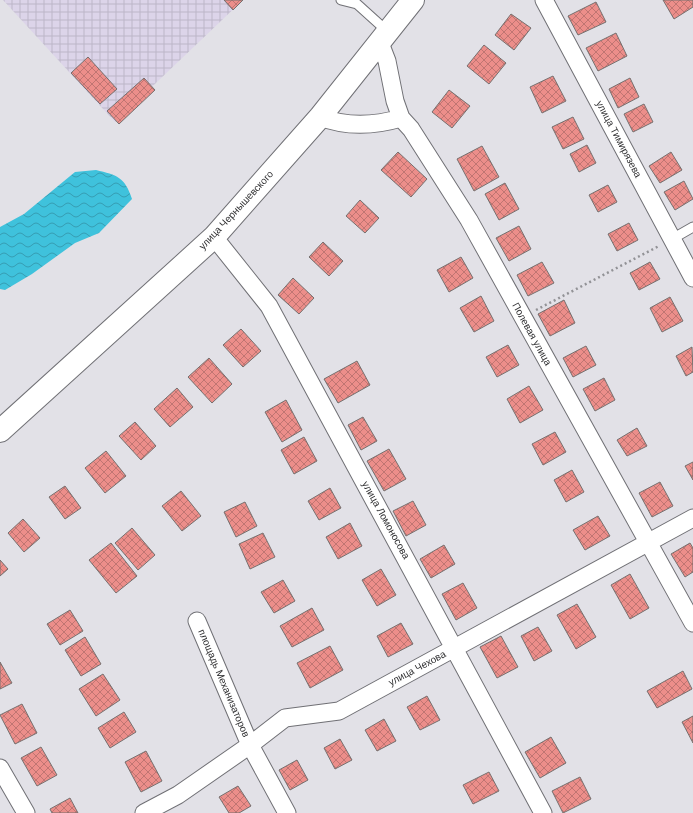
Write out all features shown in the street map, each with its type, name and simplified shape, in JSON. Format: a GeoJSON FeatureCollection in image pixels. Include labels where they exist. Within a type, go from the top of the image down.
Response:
{"type":"FeatureCollection","features":[{"type":"Feature","properties":{"kind":"main road","name":"улица Чернышевского"},"geometry":{"type":"LineString","coordinates":[[0,431],[214,237],[320,117],[414,0]]}},
{"type":"Feature","properties":{"kind":"street","name":"улица Тимирязева"},"geometry":{"type":"LineString","coordinates":[[544,0],[693,278]]}},
{"type":"Feature","properties":{"kind":"street","name":"Полевая улица"},"geometry":{"type":"LineString","coordinates":[[384,37],[395,101],[401,118],[411,129],[469,220],[693,623]]}},
{"type":"Feature","properties":{"kind":"street"},"geometry":{"type":"LineString","coordinates":[[320,117],[342,124],[378,124],[401,118]]}},
{"type":"Feature","properties":{"kind":"street","name":"улица Ломоносова"},"geometry":{"type":"LineString","coordinates":[[214,237],[269,306],[543,813]]}},
{"type":"Feature","properties":{"kind":"street","name":"улица Чехова"},"geometry":{"type":"LineString","coordinates":[[144,813],[178,795],[250,745],[285,718],[338,711],[693,518]]}},
{"type":"Feature","properties":{"kind":"street","name":"площадь Механизаторов"},"geometry":{"type":"LineString","coordinates":[[197,621],[250,745],[287,813]]}},
{"type":"Feature","properties":{"kind":"street"},"geometry":{"type":"LineString","coordinates":[[0,768],[26,813]]}},
{"type":"Feature","properties":{"kind":"lane"},"geometry":{"type":"LineString","coordinates":[[341,0],[357,4],[384,37]]}},
{"type":"Feature","properties":{"kind":"lane"},"geometry":{"type":"LineString","coordinates":[[672,239],[693,227]]}},
{"type":"Feature","properties":{"kind":"path"},"geometry":{"type":"LineString","coordinates":[[523,317],[672,239]]}},
{"type":"Feature","properties":{"kind":"shaded area"},"geometry":{"type":"Polygon","coordinates":[[[3,0],[243,0],[115,122],[3,0]]]}},
{"type":"Feature","properties":{"kind":"water"},"geometry":{"type":"Polygon","coordinates":[[[96,170],[115,176],[123,181],[132,199],[99,233],[75,243],[32,274],[5,290],[0,289],[0,227],[24,214],[75,172],[96,170]]]}},
{"type":"Feature","properties":{"kind":"building"},"geometry":{"type":"Polygon","coordinates":[[[224,0],[243,0],[233,10],[224,0]]]}},
{"type":"Feature","properties":{"kind":"building"},"geometry":{"type":"Polygon","coordinates":[[[663,0],[693,0],[693,7],[674,19],[663,0]]]}},
{"type":"Feature","properties":{"kind":"building"},"geometry":{"type":"Polygon","coordinates":[[[596,2],[606,22],[578,35],[568,16],[596,2]]]}},
{"type":"Feature","properties":{"kind":"building"},"geometry":{"type":"Polygon","coordinates":[[[511,14],[531,28],[514,50],[495,35],[511,14]]]}},
{"type":"Feature","properties":{"kind":"building"},"geometry":{"type":"Polygon","coordinates":[[[616,33],[627,56],[598,71],[586,48],[616,33]]]}},
{"type":"Feature","properties":{"kind":"building"},"geometry":{"type":"Polygon","coordinates":[[[484,45],[506,63],[489,84],[467,66],[484,45]]]}},
{"type":"Feature","properties":{"kind":"building"},"geometry":{"type":"Polygon","coordinates":[[[88,57],[117,89],[100,104],[71,73],[88,57]]]}},
{"type":"Feature","properties":{"kind":"building"},"geometry":{"type":"Polygon","coordinates":[[[553,76],[566,101],[542,113],[530,87],[553,76]]]}},
{"type":"Feature","properties":{"kind":"building"},"geometry":{"type":"Polygon","coordinates":[[[144,78],[155,90],[119,124],[107,111],[144,78]]]}},
{"type":"Feature","properties":{"kind":"building"},"geometry":{"type":"Polygon","coordinates":[[[630,78],[639,97],[618,108],[609,89],[630,78]]]}},
{"type":"Feature","properties":{"kind":"building"},"geometry":{"type":"Polygon","coordinates":[[[449,90],[470,106],[452,128],[432,112],[449,90]]]}},
{"type":"Feature","properties":{"kind":"building"},"geometry":{"type":"Polygon","coordinates":[[[644,104],[653,122],[633,132],[624,114],[644,104]]]}},
{"type":"Feature","properties":{"kind":"building"},"geometry":{"type":"Polygon","coordinates":[[[573,117],[584,139],[563,149],[552,127],[573,117]]]}},
{"type":"Feature","properties":{"kind":"building"},"geometry":{"type":"Polygon","coordinates":[[[587,145],[596,163],[579,172],[570,154],[587,145]]]}},
{"type":"Feature","properties":{"kind":"building"},"geometry":{"type":"Polygon","coordinates":[[[482,146],[499,177],[474,191],[457,159],[482,146]]]}},
{"type":"Feature","properties":{"kind":"building"},"geometry":{"type":"Polygon","coordinates":[[[398,152],[427,179],[411,197],[381,170],[398,152]]]}},
{"type":"Feature","properties":{"kind":"building"},"geometry":{"type":"Polygon","coordinates":[[[671,152],[682,170],[660,183],[649,166],[671,152]]]}},
{"type":"Feature","properties":{"kind":"building"},"geometry":{"type":"Polygon","coordinates":[[[684,181],[693,199],[675,210],[664,192],[684,181]]]}},
{"type":"Feature","properties":{"kind":"building"},"geometry":{"type":"Polygon","coordinates":[[[505,183],[519,209],[499,220],[485,194],[505,183]]]}},
{"type":"Feature","properties":{"kind":"building"},"geometry":{"type":"Polygon","coordinates":[[[608,185],[617,202],[598,212],[589,195],[608,185]]]}},
{"type":"Feature","properties":{"kind":"building"},"geometry":{"type":"Polygon","coordinates":[[[360,200],[379,218],[365,233],[346,216],[360,200]]]}},
{"type":"Feature","properties":{"kind":"building"},"geometry":{"type":"Polygon","coordinates":[[[629,223],[638,240],[617,251],[608,234],[629,223]]]}},
{"type":"Feature","properties":{"kind":"building"},"geometry":{"type":"Polygon","coordinates":[[[519,226],[531,249],[509,261],[496,238],[519,226]]]}},
{"type":"Feature","properties":{"kind":"building"},"geometry":{"type":"Polygon","coordinates":[[[323,242],[343,261],[329,276],[309,257],[323,242]]]}},
{"type":"Feature","properties":{"kind":"building"},"geometry":{"type":"Polygon","coordinates":[[[461,257],[473,278],[449,292],[437,270],[461,257]]]}},
{"type":"Feature","properties":{"kind":"building"},"geometry":{"type":"Polygon","coordinates":[[[542,262],[554,283],[528,296],[517,275],[542,262]]]}},
{"type":"Feature","properties":{"kind":"building"},"geometry":{"type":"Polygon","coordinates":[[[650,262],[660,279],[639,290],[630,273],[650,262]]]}},
{"type":"Feature","properties":{"kind":"building"},"geometry":{"type":"Polygon","coordinates":[[[293,278],[314,298],[299,314],[278,295],[293,278]]]}},
{"type":"Feature","properties":{"kind":"building"},"geometry":{"type":"Polygon","coordinates":[[[481,296],[494,321],[474,332],[460,308],[481,296]]]}},
{"type":"Feature","properties":{"kind":"building"},"geometry":{"type":"Polygon","coordinates":[[[670,297],[683,321],[662,332],[650,308],[670,297]]]}},
{"type":"Feature","properties":{"kind":"building"},"geometry":{"type":"Polygon","coordinates":[[[564,300],[575,323],[550,336],[538,314],[564,300]]]}},
{"type":"Feature","properties":{"kind":"building"},"geometry":{"type":"Polygon","coordinates":[[[241,329],[261,351],[243,367],[223,345],[241,329]]]}},
{"type":"Feature","properties":{"kind":"building"},"geometry":{"type":"Polygon","coordinates":[[[508,345],[519,365],[497,377],[486,357],[508,345]]]}},
{"type":"Feature","properties":{"kind":"building"},"geometry":{"type":"Polygon","coordinates":[[[586,346],[596,365],[573,377],[563,358],[586,346]]]}},
{"type":"Feature","properties":{"kind":"building"},"geometry":{"type":"Polygon","coordinates":[[[692,347],[693,372],[686,376],[676,356],[692,347]]]}},
{"type":"Feature","properties":{"kind":"building"},"geometry":{"type":"Polygon","coordinates":[[[209,358],[232,384],[212,403],[188,377],[209,358]]]}},
{"type":"Feature","properties":{"kind":"building"},"geometry":{"type":"Polygon","coordinates":[[[357,361],[370,385],[338,403],[324,379],[357,361]]]}},
{"type":"Feature","properties":{"kind":"building"},"geometry":{"type":"Polygon","coordinates":[[[604,378],[615,400],[595,411],[583,389],[604,378]]]}},
{"type":"Feature","properties":{"kind":"building"},"geometry":{"type":"Polygon","coordinates":[[[529,386],[543,410],[520,423],[507,399],[529,386]]]}},
{"type":"Feature","properties":{"kind":"building"},"geometry":{"type":"Polygon","coordinates":[[[177,388],[193,407],[170,427],[154,409],[177,388]]]}},
{"type":"Feature","properties":{"kind":"building"},"geometry":{"type":"Polygon","coordinates":[[[286,400],[302,430],[282,442],[265,412],[286,400]]]}},
{"type":"Feature","properties":{"kind":"building"},"geometry":{"type":"Polygon","coordinates":[[[363,417],[377,441],[361,450],[348,425],[363,417]]]}},
{"type":"Feature","properties":{"kind":"building"},"geometry":{"type":"Polygon","coordinates":[[[135,422],[156,446],[141,460],[119,436],[135,422]]]}},
{"type":"Feature","properties":{"kind":"building"},"geometry":{"type":"Polygon","coordinates":[[[637,428],[647,446],[627,456],[617,440],[637,428]]]}},
{"type":"Feature","properties":{"kind":"building"},"geometry":{"type":"Polygon","coordinates":[[[555,432],[566,452],[543,465],[532,444],[555,432]]]}},
{"type":"Feature","properties":{"kind":"building"},"geometry":{"type":"Polygon","coordinates":[[[304,437],[317,461],[294,474],[281,450],[304,437]]]}},
{"type":"Feature","properties":{"kind":"building"},"geometry":{"type":"Polygon","coordinates":[[[389,449],[406,479],[384,491],[367,461],[389,449]]]}},
{"type":"Feature","properties":{"kind":"building"},"geometry":{"type":"Polygon","coordinates":[[[106,451],[126,476],[105,493],[85,468],[106,451]]]}},
{"type":"Feature","properties":{"kind":"building"},"geometry":{"type":"Polygon","coordinates":[[[693,462],[693,480],[685,466],[693,462]]]}},
{"type":"Feature","properties":{"kind":"building"},"geometry":{"type":"Polygon","coordinates":[[[572,470],[584,492],[566,502],[554,480],[572,470]]]}},
{"type":"Feature","properties":{"kind":"building"},"geometry":{"type":"Polygon","coordinates":[[[660,482],[673,506],[652,517],[639,493],[660,482]]]}},
{"type":"Feature","properties":{"kind":"building"},"geometry":{"type":"Polygon","coordinates":[[[65,486],[81,508],[65,519],[49,497],[65,486]]]}},
{"type":"Feature","properties":{"kind":"building"},"geometry":{"type":"Polygon","coordinates":[[[330,488],[341,508],[319,520],[308,501],[330,488]]]}},
{"type":"Feature","properties":{"kind":"building"},"geometry":{"type":"Polygon","coordinates":[[[181,491],[201,516],[182,531],[162,506],[181,491]]]}},
{"type":"Feature","properties":{"kind":"building"},"geometry":{"type":"Polygon","coordinates":[[[413,501],[426,525],[406,536],[393,511],[413,501]]]}},
{"type":"Feature","properties":{"kind":"building"},"geometry":{"type":"Polygon","coordinates":[[[245,502],[257,526],[236,537],[224,512],[245,502]]]}},
{"type":"Feature","properties":{"kind":"building"},"geometry":{"type":"Polygon","coordinates":[[[598,516],[610,536],[585,550],[573,530],[598,516]]]}},
{"type":"Feature","properties":{"kind":"building"},"geometry":{"type":"Polygon","coordinates":[[[23,519],[40,538],[24,552],[8,533],[23,519]]]}},
{"type":"Feature","properties":{"kind":"building"},"geometry":{"type":"Polygon","coordinates":[[[350,523],[362,546],[338,559],[326,537],[350,523]]]}},
{"type":"Feature","properties":{"kind":"building"},"geometry":{"type":"Polygon","coordinates":[[[132,528],[155,555],[138,570],[115,543],[132,528]]]}},
{"type":"Feature","properties":{"kind":"building"},"geometry":{"type":"Polygon","coordinates":[[[263,533],[275,557],[250,569],[239,544],[263,533]]]}},
{"type":"Feature","properties":{"kind":"building"},"geometry":{"type":"Polygon","coordinates":[[[111,543],[137,576],[116,593],[89,560],[111,543]]]}},
{"type":"Feature","properties":{"kind":"building"},"geometry":{"type":"Polygon","coordinates":[[[690,543],[693,548],[693,572],[685,577],[671,554],[690,543]]]}},
{"type":"Feature","properties":{"kind":"building"},"geometry":{"type":"Polygon","coordinates":[[[444,545],[455,564],[431,578],[420,559],[444,545]]]}},
{"type":"Feature","properties":{"kind":"building"},"geometry":{"type":"Polygon","coordinates":[[[0,560],[8,569],[0,576],[0,560]]]}},
{"type":"Feature","properties":{"kind":"building"},"geometry":{"type":"Polygon","coordinates":[[[381,569],[396,595],[377,606],[362,580],[381,569]]]}},
{"type":"Feature","properties":{"kind":"building"},"geometry":{"type":"Polygon","coordinates":[[[630,574],[649,608],[630,619],[611,585],[630,574]]]}},
{"type":"Feature","properties":{"kind":"building"},"geometry":{"type":"Polygon","coordinates":[[[283,580],[295,601],[274,613],[261,592],[283,580]]]}},
{"type":"Feature","properties":{"kind":"building"},"geometry":{"type":"Polygon","coordinates":[[[463,583],[477,608],[456,620],[442,594],[463,583]]]}},
{"type":"Feature","properties":{"kind":"building"},"geometry":{"type":"Polygon","coordinates":[[[577,604],[596,637],[576,649],[557,615],[577,604]]]}},
{"type":"Feature","properties":{"kind":"building"},"geometry":{"type":"Polygon","coordinates":[[[312,608],[324,630],[292,647],[280,626],[312,608]]]}},
{"type":"Feature","properties":{"kind":"building"},"geometry":{"type":"Polygon","coordinates":[[[70,610],[83,631],[60,645],[47,624],[70,610]]]}},
{"type":"Feature","properties":{"kind":"building"},"geometry":{"type":"Polygon","coordinates":[[[401,623],[413,644],[388,657],[377,636],[401,623]]]}},
{"type":"Feature","properties":{"kind":"building"},"geometry":{"type":"Polygon","coordinates":[[[538,627],[552,651],[534,661],[521,636],[538,627]]]}},
{"type":"Feature","properties":{"kind":"building"},"geometry":{"type":"Polygon","coordinates":[[[501,636],[518,667],[497,678],[480,647],[501,636]]]}},
{"type":"Feature","properties":{"kind":"building"},"geometry":{"type":"Polygon","coordinates":[[[85,637],[101,664],[81,676],[65,650],[85,637]]]}},
{"type":"Feature","properties":{"kind":"building"},"geometry":{"type":"Polygon","coordinates":[[[330,646],[343,670],[310,688],[297,663],[330,646]]]}},
{"type":"Feature","properties":{"kind":"building"},"geometry":{"type":"Polygon","coordinates":[[[0,662],[12,683],[0,689],[0,662]]]}},
{"type":"Feature","properties":{"kind":"building"},"geometry":{"type":"Polygon","coordinates":[[[683,671],[692,689],[657,708],[647,691],[683,671]]]}},
{"type":"Feature","properties":{"kind":"building"},"geometry":{"type":"Polygon","coordinates":[[[103,674],[120,700],[96,716],[79,689],[103,674]]]}},
{"type":"Feature","properties":{"kind":"building"},"geometry":{"type":"Polygon","coordinates":[[[427,696],[440,720],[420,730],[407,707],[427,696]]]}},
{"type":"Feature","properties":{"kind":"building"},"geometry":{"type":"Polygon","coordinates":[[[22,704],[37,733],[15,744],[0,715],[22,704]]]}},
{"type":"Feature","properties":{"kind":"building"},"geometry":{"type":"Polygon","coordinates":[[[124,712],[136,732],[110,748],[98,728],[124,712]]]}},
{"type":"Feature","properties":{"kind":"building"},"geometry":{"type":"Polygon","coordinates":[[[693,716],[693,743],[682,722],[693,716]]]}},
{"type":"Feature","properties":{"kind":"building"},"geometry":{"type":"Polygon","coordinates":[[[384,719],[396,741],[377,751],[365,730],[384,719]]]}},
{"type":"Feature","properties":{"kind":"building"},"geometry":{"type":"Polygon","coordinates":[[[551,737],[566,763],[540,778],[525,752],[551,737]]]}},
{"type":"Feature","properties":{"kind":"building"},"geometry":{"type":"Polygon","coordinates":[[[340,739],[352,760],[335,769],[324,748],[340,739]]]}},
{"type":"Feature","properties":{"kind":"building"},"geometry":{"type":"Polygon","coordinates":[[[41,747],[57,775],[37,786],[21,758],[41,747]]]}},
{"type":"Feature","properties":{"kind":"building"},"geometry":{"type":"Polygon","coordinates":[[[146,751],[162,781],[141,792],[125,762],[146,751]]]}},
{"type":"Feature","properties":{"kind":"building"},"geometry":{"type":"Polygon","coordinates":[[[297,760],[308,780],[290,790],[279,770],[297,760]]]}},
{"type":"Feature","properties":{"kind":"building"},"geometry":{"type":"Polygon","coordinates":[[[489,772],[499,791],[473,804],[463,785],[489,772]]]}},
{"type":"Feature","properties":{"kind":"building"},"geometry":{"type":"Polygon","coordinates":[[[580,777],[591,799],[563,813],[552,791],[580,777]]]}},
{"type":"Feature","properties":{"kind":"building"},"geometry":{"type":"Polygon","coordinates":[[[238,786],[251,806],[239,813],[229,813],[219,797],[238,786]]]}},
{"type":"Feature","properties":{"kind":"building"},"geometry":{"type":"Polygon","coordinates":[[[70,798],[78,813],[52,813],[50,809],[70,798]]]}}]}
